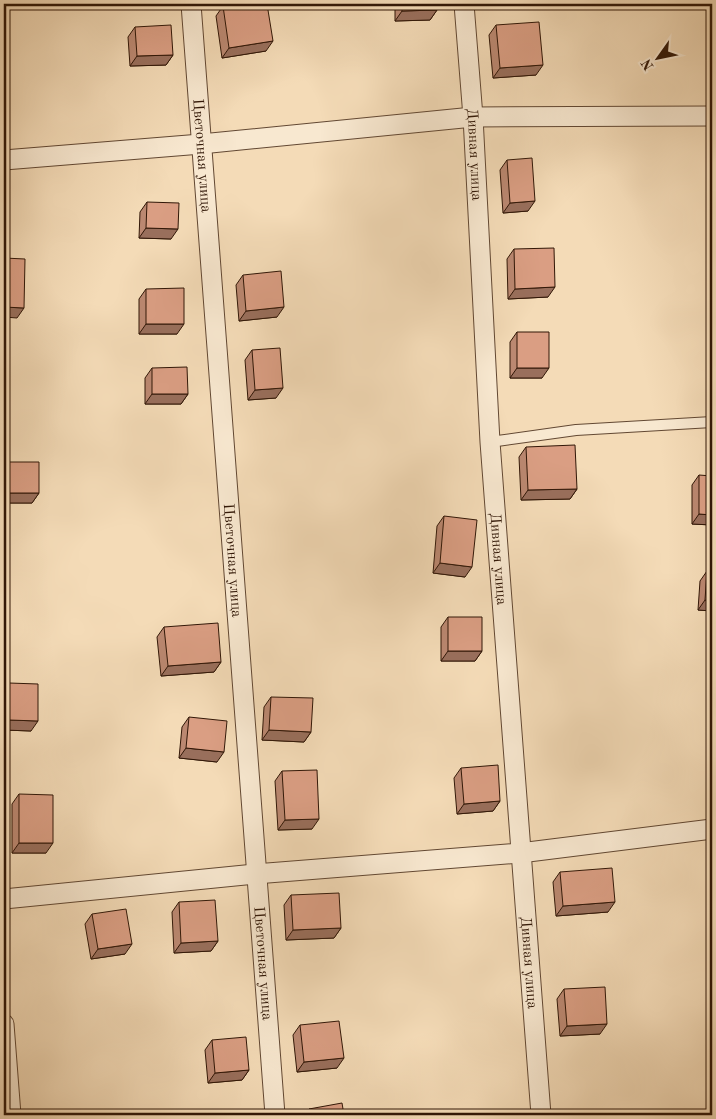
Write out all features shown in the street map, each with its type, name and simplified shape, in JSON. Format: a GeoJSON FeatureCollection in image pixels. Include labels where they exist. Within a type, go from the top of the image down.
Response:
{"type":"FeatureCollection","features":[{"type":"Feature","properties":{"kind":"street","name":"Цветочная улица"},"geometry":{"type":"LineString","coordinates":[[191,4],[255,874],[275,1115]]}},
{"type":"Feature","properties":{"kind":"street","name":"Дивная улица"},"geometry":{"type":"LineString","coordinates":[[464,4],[473,118],[490,442],[541,1115]]}},
{"type":"Feature","properties":{"kind":"street"},"geometry":{"type":"LineString","coordinates":[[4,160],[201,144],[473,118],[712,116]]}},
{"type":"Feature","properties":{"kind":"street"},"geometry":{"type":"LineString","coordinates":[[4,900],[255,874],[520,853],[712,829]]}},
{"type":"Feature","properties":{"kind":"street"},"geometry":{"type":"LineString","coordinates":[[4,1024],[11,1115]]}},
{"type":"Feature","properties":{"kind":"lane"},"geometry":{"type":"LineString","coordinates":[[490,442],[576,430],[712,422]]}},
{"type":"Feature","properties":{"kind":"building"},"geometry":{"type":"Polygon","coordinates":[[[267,4],[273,41],[229,48],[223,6],[267,4]]]}},
{"type":"Feature","properties":{"kind":"building"},"geometry":{"type":"Polygon","coordinates":[[[402,4],[437,4],[437,10],[402,11],[402,4]]]}},
{"type":"Feature","properties":{"kind":"building"},"geometry":{"type":"Polygon","coordinates":[[[539,22],[543,65],[500,68],[496,25],[539,22]]]}},
{"type":"Feature","properties":{"kind":"building"},"geometry":{"type":"Polygon","coordinates":[[[4,23],[6,73],[4,73],[4,23]]]}},
{"type":"Feature","properties":{"kind":"building"},"geometry":{"type":"Polygon","coordinates":[[[171,25],[173,55],[137,56],[135,27],[171,25]]]}},
{"type":"Feature","properties":{"kind":"building"},"geometry":{"type":"Polygon","coordinates":[[[532,158],[535,201],[510,203],[507,160],[532,158]]]}},
{"type":"Feature","properties":{"kind":"building"},"geometry":{"type":"Polygon","coordinates":[[[147,202],[179,203],[178,229],[146,228],[147,202]]]}},
{"type":"Feature","properties":{"kind":"building"},"geometry":{"type":"Polygon","coordinates":[[[554,248],[555,287],[515,289],[514,249],[554,248]]]}},
{"type":"Feature","properties":{"kind":"building"},"geometry":{"type":"Polygon","coordinates":[[[4,258],[25,259],[24,308],[4,307],[4,258]]]}},
{"type":"Feature","properties":{"kind":"building"},"geometry":{"type":"Polygon","coordinates":[[[281,271],[284,307],[246,311],[243,275],[281,271]]]}},
{"type":"Feature","properties":{"kind":"building"},"geometry":{"type":"Polygon","coordinates":[[[184,288],[184,324],[146,324],[146,289],[184,288]]]}},
{"type":"Feature","properties":{"kind":"building"},"geometry":{"type":"Polygon","coordinates":[[[517,332],[549,332],[549,368],[517,368],[517,332]]]}},
{"type":"Feature","properties":{"kind":"building"},"geometry":{"type":"Polygon","coordinates":[[[280,348],[283,388],[255,390],[252,350],[280,348]]]}},
{"type":"Feature","properties":{"kind":"building"},"geometry":{"type":"Polygon","coordinates":[[[187,367],[188,394],[152,394],[152,368],[187,367]]]}},
{"type":"Feature","properties":{"kind":"building"},"geometry":{"type":"Polygon","coordinates":[[[575,445],[577,489],[528,490],[526,447],[575,445]]]}},
{"type":"Feature","properties":{"kind":"building"},"geometry":{"type":"Polygon","coordinates":[[[8,462],[39,462],[39,493],[8,493],[8,462]]]}},
{"type":"Feature","properties":{"kind":"building"},"geometry":{"type":"Polygon","coordinates":[[[699,475],[712,476],[712,515],[699,514],[699,475]]]}},
{"type":"Feature","properties":{"kind":"building"},"geometry":{"type":"Polygon","coordinates":[[[444,516],[477,520],[472,567],[440,563],[444,516]]]}},
{"type":"Feature","properties":{"kind":"building"},"geometry":{"type":"Polygon","coordinates":[[[707,571],[712,571],[712,601],[705,600],[707,571]]]}},
{"type":"Feature","properties":{"kind":"building"},"geometry":{"type":"Polygon","coordinates":[[[448,617],[482,617],[482,651],[448,651],[448,617]]]}},
{"type":"Feature","properties":{"kind":"building"},"geometry":{"type":"Polygon","coordinates":[[[218,623],[221,662],[168,666],[164,627],[218,623]]]}},
{"type":"Feature","properties":{"kind":"building"},"geometry":{"type":"Polygon","coordinates":[[[9,683],[38,684],[38,721],[9,720],[9,683]]]}},
{"type":"Feature","properties":{"kind":"building"},"geometry":{"type":"Polygon","coordinates":[[[271,697],[313,698],[311,732],[269,730],[271,697]]]}},
{"type":"Feature","properties":{"kind":"building"},"geometry":{"type":"Polygon","coordinates":[[[189,717],[227,721],[224,752],[186,748],[189,717]]]}},
{"type":"Feature","properties":{"kind":"building"},"geometry":{"type":"Polygon","coordinates":[[[498,765],[500,801],[464,804],[461,768],[498,765]]]}},
{"type":"Feature","properties":{"kind":"building"},"geometry":{"type":"Polygon","coordinates":[[[317,770],[319,819],[285,820],[282,771],[317,770]]]}},
{"type":"Feature","properties":{"kind":"building"},"geometry":{"type":"Polygon","coordinates":[[[19,794],[53,795],[53,843],[19,843],[19,794]]]}},
{"type":"Feature","properties":{"kind":"building"},"geometry":{"type":"Polygon","coordinates":[[[612,868],[615,902],[563,906],[560,872],[612,868]]]}},
{"type":"Feature","properties":{"kind":"building"},"geometry":{"type":"Polygon","coordinates":[[[339,893],[341,928],[293,930],[291,895],[339,893]]]}},
{"type":"Feature","properties":{"kind":"building"},"geometry":{"type":"Polygon","coordinates":[[[215,900],[218,941],[181,943],[179,902],[215,900]]]}},
{"type":"Feature","properties":{"kind":"building"},"geometry":{"type":"Polygon","coordinates":[[[126,909],[132,944],[98,949],[92,914],[126,909]]]}},
{"type":"Feature","properties":{"kind":"building"},"geometry":{"type":"Polygon","coordinates":[[[605,987],[607,1024],[567,1026],[564,989],[605,987]]]}},
{"type":"Feature","properties":{"kind":"building"},"geometry":{"type":"Polygon","coordinates":[[[339,1021],[344,1058],[304,1062],[300,1025],[339,1021]]]}},
{"type":"Feature","properties":{"kind":"building"},"geometry":{"type":"Polygon","coordinates":[[[246,1037],[249,1070],[215,1073],[212,1040],[246,1037]]]}},
{"type":"Feature","properties":{"kind":"building"},"geometry":{"type":"Polygon","coordinates":[[[342,1103],[344,1115],[310,1115],[309,1109],[342,1103]]]}}]}
